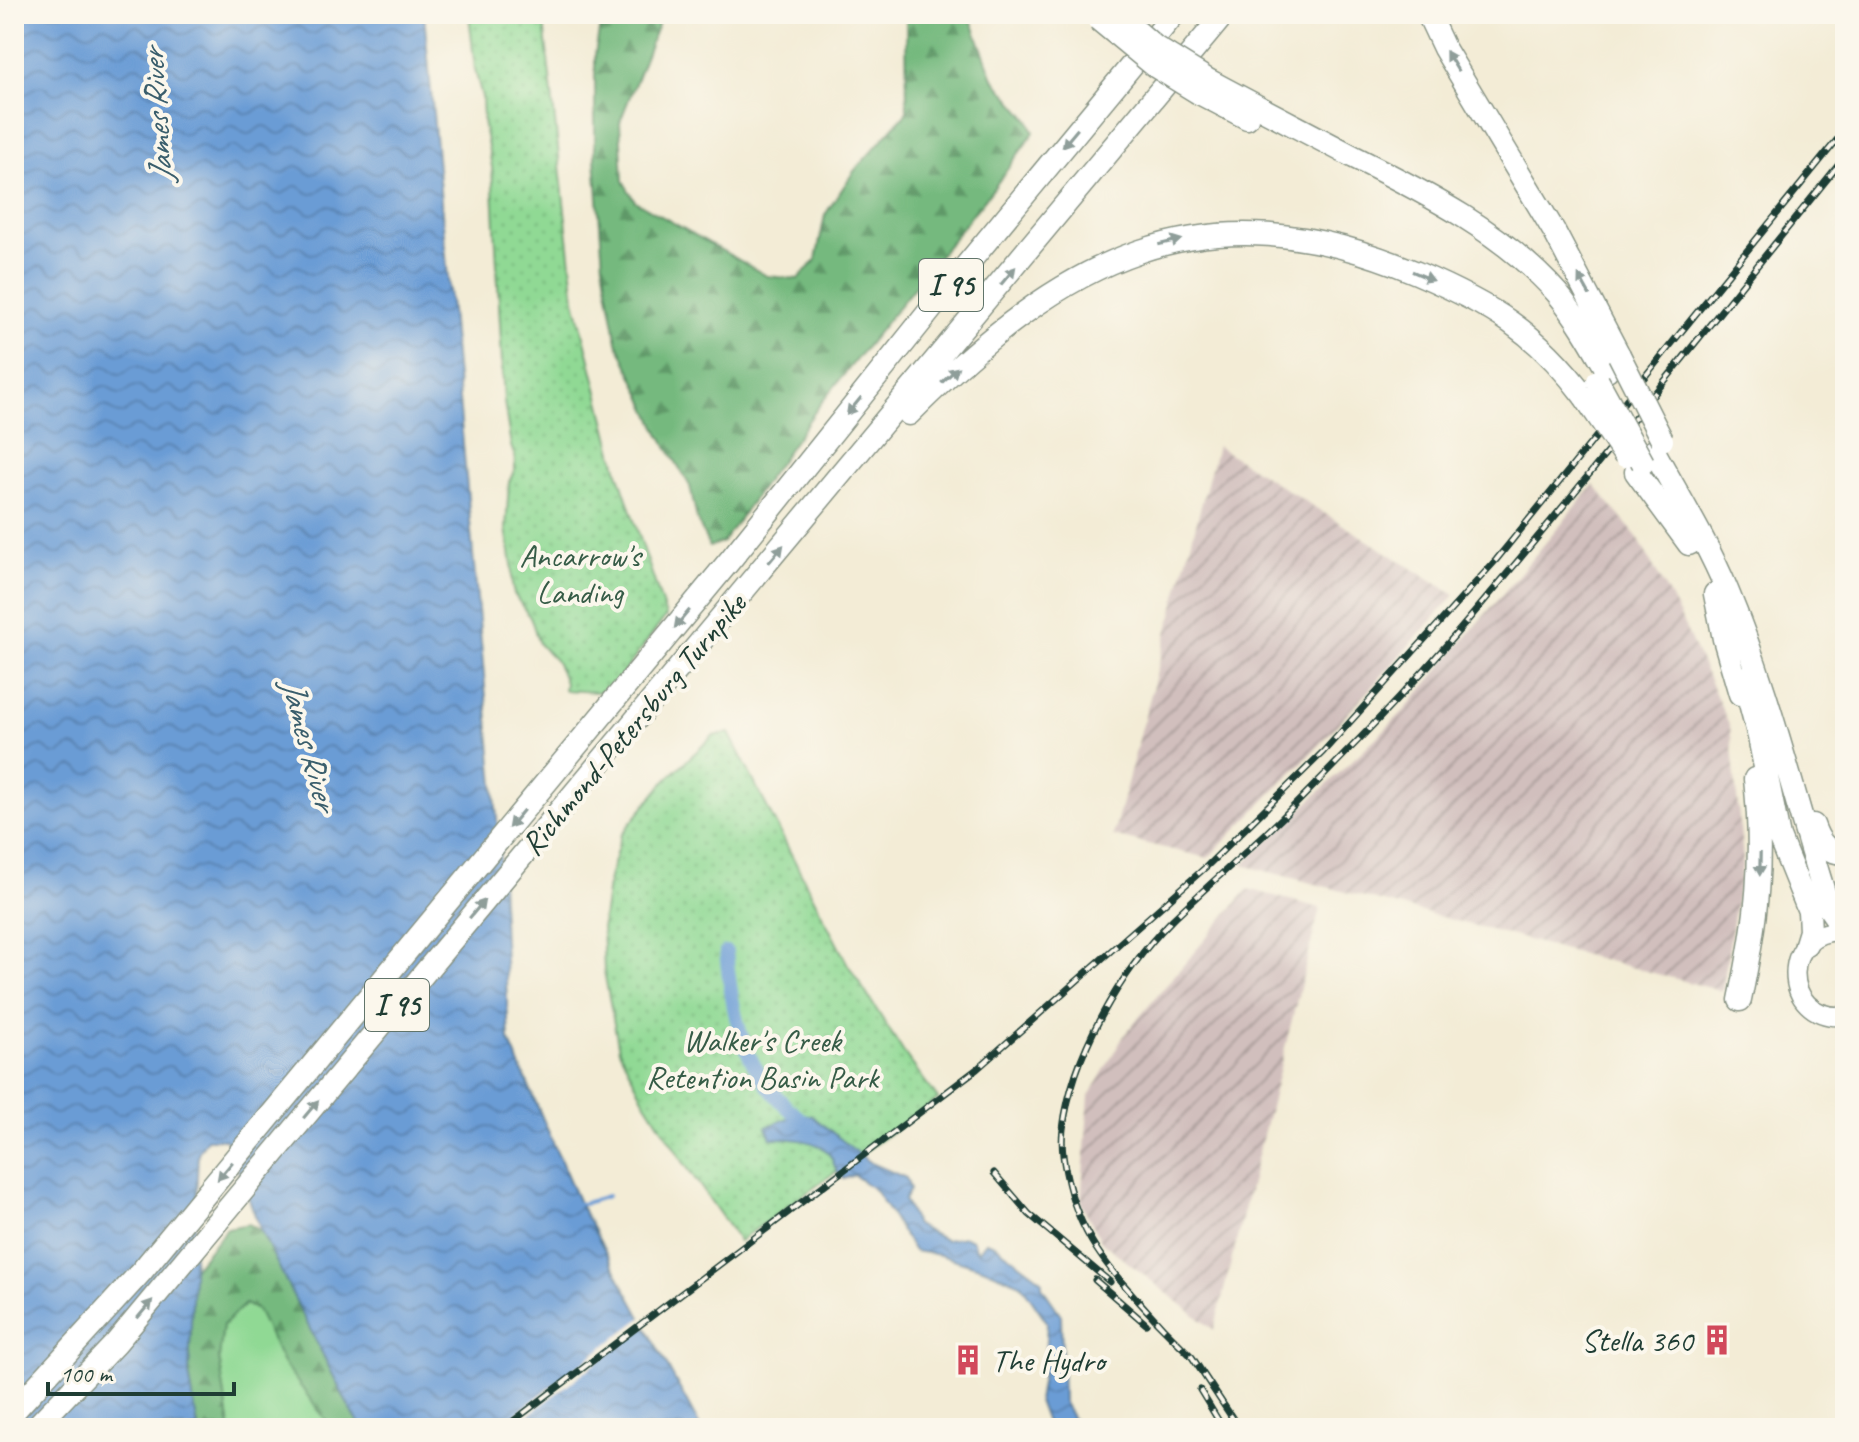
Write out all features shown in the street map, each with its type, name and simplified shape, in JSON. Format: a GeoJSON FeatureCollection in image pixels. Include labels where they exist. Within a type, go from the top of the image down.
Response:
{"type":"FeatureCollection","features":[{"type":"Feature","properties":{"kind":"highway"},"geometry":{"type":"LineString","coordinates":[[1098,104],[1168,14]]}},
{"type":"Feature","properties":{"kind":"highway","name":"Richmond-Petersburg Turnpike"},"geometry":{"type":"LineString","coordinates":[[17,1407],[150,1261],[731,559],[1174,14]]}},
{"type":"Feature","properties":{"kind":"highway","name":"Richmond-Petersburg Turnpike"},"geometry":{"type":"LineString","coordinates":[[35,1428],[116,1343],[797,530],[1224,14]]}},
{"type":"Feature","properties":{"kind":"highway"},"geometry":{"type":"LineString","coordinates":[[1428,14],[1444,48],[1586,289],[1602,376],[1649,456],[1715,594],[1747,692],[1779,837],[1809,911],[1810,931],[1806,944]]}},
{"type":"Feature","properties":{"kind":"highway"},"geometry":{"type":"LineString","coordinates":[[1102,16],[1167,56],[1203,86],[1406,183],[1469,220],[1513,252],[1556,293],[1580,325],[1602,376],[1714,561],[1744,634],[1829,908],[1845,932]]}},
{"type":"Feature","properties":{"kind":"highway"},"geometry":{"type":"LineString","coordinates":[[797,530],[936,388],[1024,312],[1061,286],[1122,257],[1197,237],[1240,233],[1304,240],[1346,248],[1394,264],[1468,295],[1517,325],[1553,358],[1602,376]]}},
{"type":"Feature","properties":{"kind":"highway"},"geometry":{"type":"LineString","coordinates":[[1715,594],[1748,729],[1759,830],[1758,901],[1740,1000]]}},
{"type":"Feature","properties":{"kind":"highway"},"geometry":{"type":"LineString","coordinates":[[1781,747],[1820,841],[1828,849],[1845,853]]}},
{"type":"Feature","properties":{"kind":"main road"},"geometry":{"type":"LineString","coordinates":[[1845,932],[1828,932],[1806,944],[1798,956],[1795,970],[1801,997],[1810,1007],[1822,1014],[1845,1016]]}},
{"type":"Feature","properties":{"kind":"shaded area"},"geometry":{"type":"Polygon","coordinates":[[[1217,446],[1455,595],[1316,748],[1208,858],[1113,836],[1217,446]]]}},
{"type":"Feature","properties":{"kind":"shaded area"},"geometry":{"type":"Polygon","coordinates":[[[1594,485],[1638,538],[1679,614],[1730,726],[1743,859],[1722,991],[1243,865],[1404,711],[1594,485]]]}},
{"type":"Feature","properties":{"kind":"shaded area"},"geometry":{"type":"Polygon","coordinates":[[[1248,889],[1320,908],[1214,1330],[1102,1242],[1081,1203],[1089,1096],[1125,1034],[1248,889]]]}},
{"type":"Feature","properties":{"kind":"green space","name":"Ancarrow's Landing"},"geometry":{"type":"Polygon","coordinates":[[[469,14],[543,14],[575,300],[618,472],[666,616],[611,689],[597,692],[564,690],[565,683],[555,660],[539,644],[531,619],[512,586],[506,529],[509,482],[515,469],[515,457],[504,402],[492,167],[469,14]]]}},
{"type":"Feature","properties":{"kind":"green space"},"geometry":{"type":"Polygon","coordinates":[[[602,14],[662,14],[620,122],[623,181],[635,201],[767,276],[798,279],[816,260],[825,215],[854,171],[907,112],[906,14],[969,14],[993,78],[1029,120],[1034,132],[993,189],[821,403],[723,542],[709,547],[697,519],[690,486],[659,433],[617,342],[603,265],[595,158],[595,54],[602,14]]]}},
{"type":"Feature","properties":{"kind":"green space","name":"Walker's Creek Retention Basin Park"},"geometry":{"type":"Polygon","coordinates":[[[729,733],[847,963],[904,1053],[938,1099],[739,1241],[644,1100],[619,1050],[604,971],[602,925],[609,878],[621,836],[667,779],[713,736],[729,733]]]}},
{"type":"Feature","properties":{"kind":"green space"},"geometry":{"type":"Polygon","coordinates":[[[249,1224],[261,1231],[362,1428],[332,1428],[283,1363],[257,1310],[245,1304],[223,1325],[219,1358],[230,1428],[198,1428],[189,1374],[193,1269],[227,1228],[249,1224]]]}},
{"type":"Feature","properties":{"kind":"green space"},"geometry":{"type":"Polygon","coordinates":[[[245,1304],[257,1310],[332,1428],[230,1428],[219,1358],[223,1325],[245,1304]]]}},
{"type":"Feature","properties":{"kind":"water","name":"James River"},"geometry":{"type":"Polygon","coordinates":[[[14,14],[424,14],[499,840],[509,1040],[579,1203],[701,1428],[362,1428],[261,1231],[226,1139],[207,1139],[198,1153],[189,1374],[198,1428],[14,1428],[14,14]]]}},
{"type":"Feature","properties":{"kind":"water"},"geometry":{"type":"Polygon","coordinates":[[[811,1115],[869,1162],[906,1178],[910,1189],[904,1200],[916,1225],[945,1240],[965,1237],[972,1240],[978,1252],[986,1242],[995,1245],[1042,1280],[1042,1287],[1061,1315],[1063,1401],[1078,1428],[1048,1428],[1038,1401],[1047,1322],[1021,1284],[983,1268],[914,1251],[875,1190],[854,1175],[844,1179],[827,1151],[821,1147],[796,1140],[771,1138],[766,1127],[791,1117],[811,1115]]]}},
{"type":"Feature","properties":{"kind":"pier"},"geometry":{"type":"Polygon","coordinates":[[[644,1316],[648,1324],[511,1428],[497,1428],[644,1316]]]}},
{"type":"Feature","properties":{"kind":"waterway"},"geometry":{"type":"LineString","coordinates":[[726,952],[733,1005],[757,1071],[789,1109],[811,1127]]}},
{"type":"Feature","properties":{"kind":"waterway"},"geometry":{"type":"LineString","coordinates":[[575,1203],[582,1204],[607,1196]]}},
{"type":"Feature","properties":{"kind":"railway"},"geometry":{"type":"LineString","coordinates":[[504,1428],[977,1069],[1207,866],[1323,752],[1496,560],[1845,130]]}},
{"type":"Feature","properties":{"kind":"railway"},"geometry":{"type":"LineString","coordinates":[[1164,1329],[1116,1276],[1091,1240],[1072,1198],[1065,1168],[1062,1134],[1068,1101],[1101,1016],[1134,964],[1172,920],[1282,818],[1396,701],[1462,627],[1845,157]]}},
{"type":"Feature","properties":{"kind":"railway"},"geometry":{"type":"LineString","coordinates":[[994,1173],[1029,1214],[1110,1282]]}},
{"type":"Feature","properties":{"kind":"railway"},"geometry":{"type":"LineString","coordinates":[[1095,1280],[1146,1324]]}},
{"type":"Feature","properties":{"kind":"railway"},"geometry":{"type":"LineString","coordinates":[[1156,1321],[1192,1357],[1239,1428]]}},
{"type":"Feature","properties":{"kind":"railway"},"geometry":{"type":"LineString","coordinates":[[1200,1390],[1223,1428]]}},
{"type":"Feature","properties":{"kind":"place","name":"Stella 360"},"geometry":{"type":"Point","coordinates":[1717,1340]}},
{"type":"Feature","properties":{"kind":"place","name":"The Hydro"},"geometry":{"type":"Point","coordinates":[968,1360]}}]}
